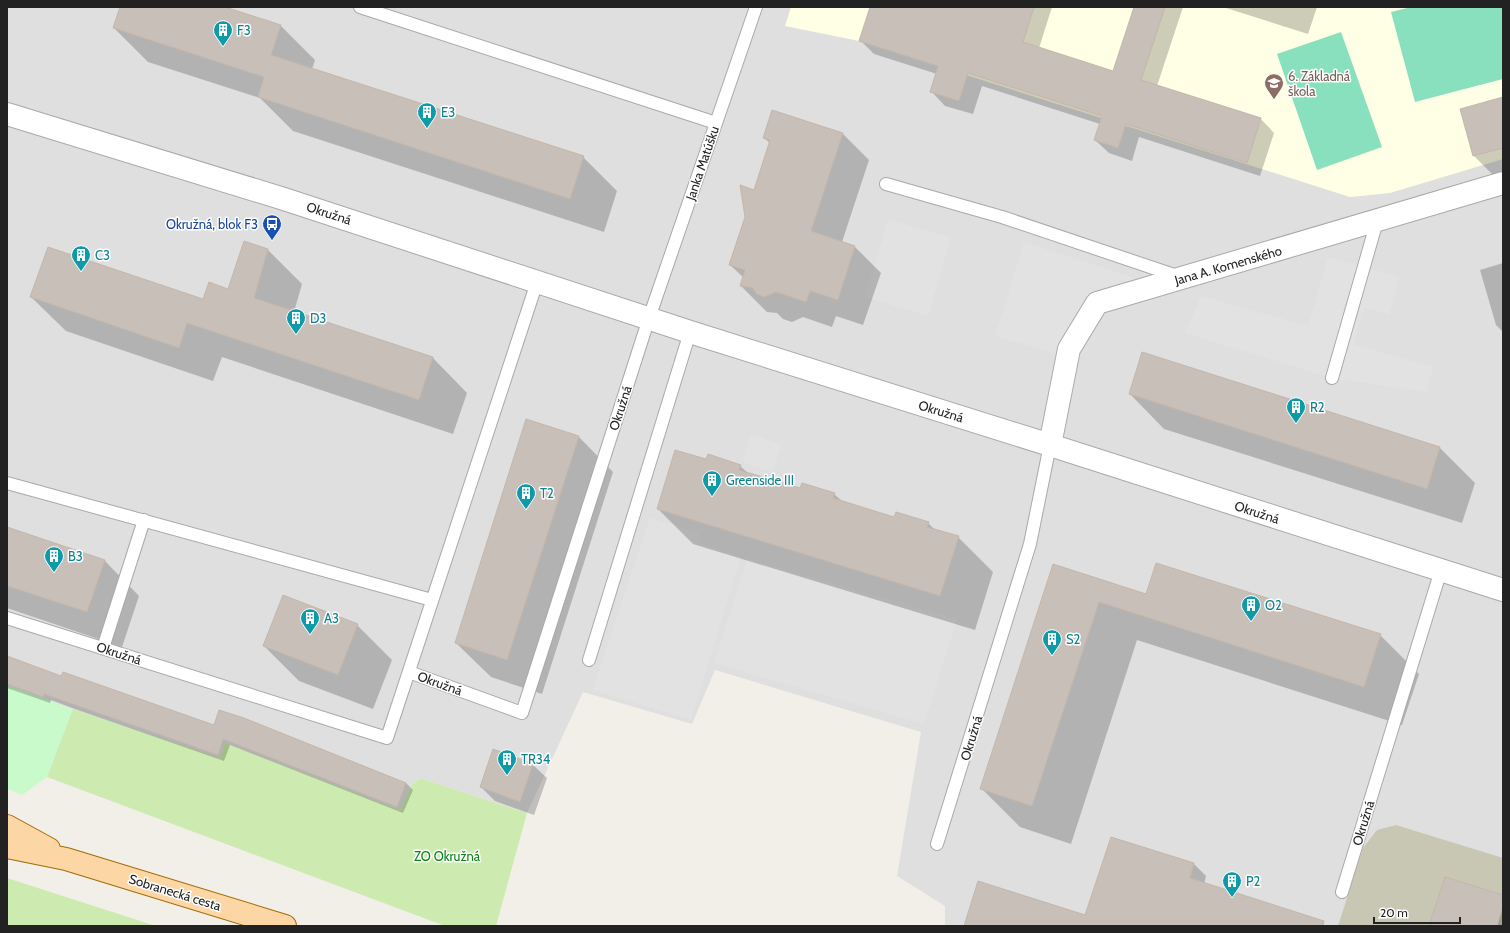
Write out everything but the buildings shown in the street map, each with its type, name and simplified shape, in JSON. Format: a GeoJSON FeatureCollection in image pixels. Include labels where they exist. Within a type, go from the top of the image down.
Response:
{"type":"FeatureCollection","features":[{"type":"Feature","properties":{"kind":"main road","name":"Sobranecká cesta"},"geometry":{"type":"LineString","coordinates":[[7,826],[66,859]]}},
{"type":"Feature","properties":{"kind":"main road","name":"Sobranecká cesta"},"geometry":{"type":"LineString","coordinates":[[7,847],[66,859],[285,926]]}},
{"type":"Feature","properties":{"kind":"street","name":"Okružná"},"geometry":{"type":"LineString","coordinates":[[7,114],[284,199],[690,332],[1503,590]]}},
{"type":"Feature","properties":{"kind":"street","name":"Jana A. Komenského"},"geometry":{"type":"LineString","coordinates":[[1050,445],[1069,349],[1097,303],[1503,183]]}},
{"type":"Feature","properties":{"kind":"lane"},"geometry":{"type":"LineString","coordinates":[[360,7],[716,123]]}},
{"type":"Feature","properties":{"kind":"lane","name":"Janka Matúšku"},"geometry":{"type":"LineString","coordinates":[[649,318],[756,7]]}},
{"type":"Feature","properties":{"kind":"lane"},"geometry":{"type":"LineString","coordinates":[[886,184],[1002,217],[1184,278]]}},
{"type":"Feature","properties":{"kind":"lane"},"geometry":{"type":"LineString","coordinates":[[1332,378],[1377,221]]}},
{"type":"Feature","properties":{"kind":"lane"},"geometry":{"type":"LineString","coordinates":[[409,672],[537,282]]}},
{"type":"Feature","properties":{"kind":"lane","name":"Okružná"},"geometry":{"type":"LineString","coordinates":[[7,618],[387,738],[409,672],[522,713],[649,318]]}},
{"type":"Feature","properties":{"kind":"lane"},"geometry":{"type":"LineString","coordinates":[[589,660],[690,332]]}},
{"type":"Feature","properties":{"kind":"lane","name":"Okružná"},"geometry":{"type":"LineString","coordinates":[[937,844],[1030,544],[1050,445]]}},
{"type":"Feature","properties":{"kind":"lane"},"geometry":{"type":"LineString","coordinates":[[7,483],[432,600]]}},
{"type":"Feature","properties":{"kind":"lane"},"geometry":{"type":"LineString","coordinates":[[103,648],[144,520]]}},
{"type":"Feature","properties":{"kind":"lane","name":"Okružná"},"geometry":{"type":"LineString","coordinates":[[1342,892],[1442,570]]}},
{"type":"Feature","properties":{"kind":"shaded area"},"geometry":{"type":"Polygon","coordinates":[[[7,7],[1503,7],[1503,926],[945,926],[945,906],[897,876],[921,732],[715,670],[692,724],[583,692],[527,813],[420,778],[412,784],[400,810],[225,743],[220,758],[7,759],[7,7]]]}},
{"type":"Feature","properties":{"kind":"shaded area","name":"6. Základná škola"},"geometry":{"type":"Polygon","coordinates":[[[791,7],[1503,7],[1503,159],[1390,193],[1350,197],[859,41],[785,26],[791,7]]]}},
{"type":"Feature","properties":{"kind":"shaded area"},"geometry":{"type":"Polygon","coordinates":[[[888,219],[951,238],[928,316],[865,297],[888,219]]]}},
{"type":"Feature","properties":{"kind":"shaded area"},"geometry":{"type":"Polygon","coordinates":[[[1024,242],[1140,280],[1057,354],[995,336],[1024,242]]]}},
{"type":"Feature","properties":{"kind":"shaded area"},"geometry":{"type":"Polygon","coordinates":[[[1328,257],[1400,277],[1389,315],[1365,307],[1353,344],[1433,367],[1427,392],[1332,378],[1185,333],[1201,296],[1308,326],[1328,257]]]}},
{"type":"Feature","properties":{"kind":"shaded area"},"geometry":{"type":"Polygon","coordinates":[[[751,434],[782,445],[772,472],[743,462],[751,434]]]}},
{"type":"Feature","properties":{"kind":"shaded area"},"geometry":{"type":"Polygon","coordinates":[[[650,518],[699,533],[696,542],[741,557],[691,720],[593,690],[650,518]]]}},
{"type":"Feature","properties":{"kind":"shaded area"},"geometry":{"type":"Polygon","coordinates":[[[747,559],[957,619],[924,724],[714,663],[747,559]]]}},
{"type":"Feature","properties":{"kind":"shaded area"},"geometry":{"type":"Polygon","coordinates":[[[1396,825],[1503,858],[1503,926],[1338,926],[1363,848],[1377,830],[1396,825]]]}},
{"type":"Feature","properties":{"kind":"green space"},"geometry":{"type":"Polygon","coordinates":[[[1411,7],[1503,7],[1503,79],[1415,102],[1391,12],[1411,7]]]}},
{"type":"Feature","properties":{"kind":"green space"},"geometry":{"type":"Polygon","coordinates":[[[1341,32],[1382,147],[1317,170],[1277,54],[1341,32]]]}},
{"type":"Feature","properties":{"kind":"green space"},"geometry":{"type":"Polygon","coordinates":[[[7,685],[73,709],[47,777],[22,795],[7,789],[7,685]]]}},
{"type":"Feature","properties":{"kind":"green space","name":"ZO Okružná"},"geometry":{"type":"Polygon","coordinates":[[[73,709],[220,758],[225,743],[400,810],[412,784],[420,778],[527,813],[496,926],[445,926],[47,777],[73,709]]]}},
{"type":"Feature","properties":{"kind":"green space"},"geometry":{"type":"Polygon","coordinates":[[[7,878],[156,926],[7,926],[7,878]]]}},
{"type":"Feature","properties":{"kind":"place","name":"F3"},"geometry":{"type":"Point","coordinates":[223,47]}},
{"type":"Feature","properties":{"kind":"place","name":"6. Základná škola"},"geometry":{"type":"Point","coordinates":[1274,100]}},
{"type":"Feature","properties":{"kind":"place","name":"E3"},"geometry":{"type":"Point","coordinates":[427,129]}},
{"type":"Feature","properties":{"kind":"place","name":"Okružná, blok F3"},"geometry":{"type":"Point","coordinates":[272,241]}},
{"type":"Feature","properties":{"kind":"place","name":"C3"},"geometry":{"type":"Point","coordinates":[81,272]}},
{"type":"Feature","properties":{"kind":"place","name":"D3"},"geometry":{"type":"Point","coordinates":[296,335]}},
{"type":"Feature","properties":{"kind":"place","name":"R2"},"geometry":{"type":"Point","coordinates":[1296,424]}},
{"type":"Feature","properties":{"kind":"place","name":"Greenside III"},"geometry":{"type":"Point","coordinates":[712,497]}},
{"type":"Feature","properties":{"kind":"place","name":"T2"},"geometry":{"type":"Point","coordinates":[526,510]}},
{"type":"Feature","properties":{"kind":"place","name":"B3"},"geometry":{"type":"Point","coordinates":[54,573]}},
{"type":"Feature","properties":{"kind":"place","name":"O2"},"geometry":{"type":"Point","coordinates":[1251,622]}},
{"type":"Feature","properties":{"kind":"place","name":"A3"},"geometry":{"type":"Point","coordinates":[310,635]}},
{"type":"Feature","properties":{"kind":"place","name":"S2"},"geometry":{"type":"Point","coordinates":[1052,656]}},
{"type":"Feature","properties":{"kind":"place","name":"TR34"},"geometry":{"type":"Point","coordinates":[507,776]}},
{"type":"Feature","properties":{"kind":"place","name":"P2"},"geometry":{"type":"Point","coordinates":[1232,898]}}]}
